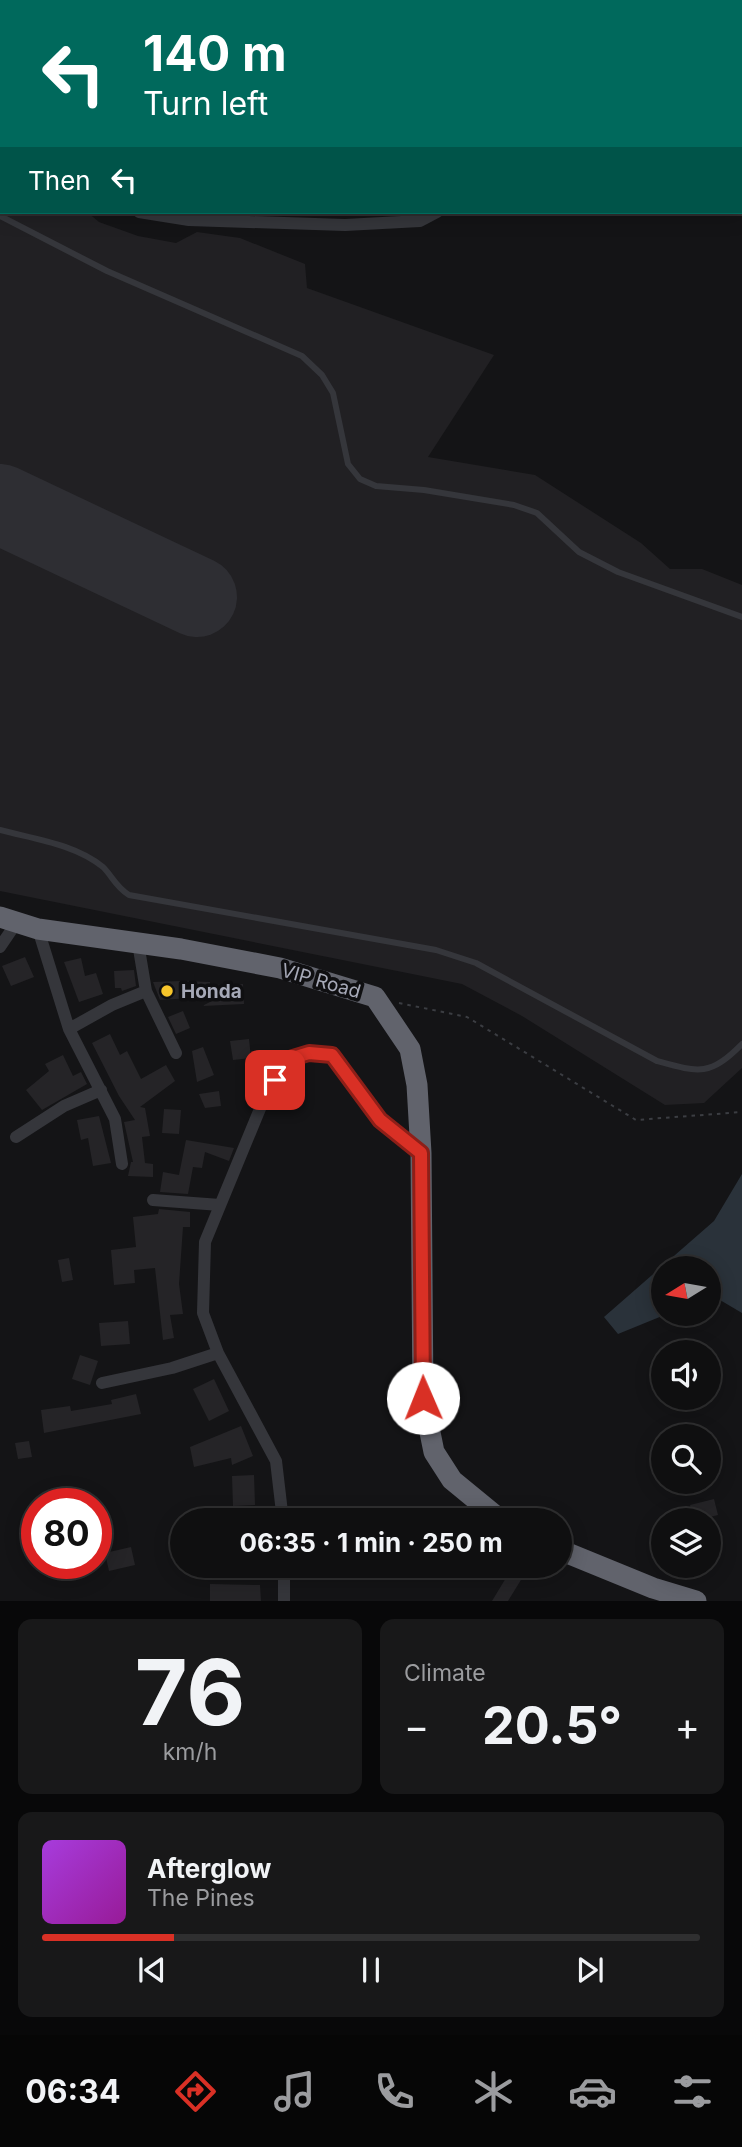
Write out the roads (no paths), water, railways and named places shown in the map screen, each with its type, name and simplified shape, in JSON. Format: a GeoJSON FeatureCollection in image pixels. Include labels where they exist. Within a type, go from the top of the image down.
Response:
{"type":"FeatureCollection","features":[{"type":"Feature","properties":{"kind":"highway","name":"VIP Road"},"geometry":{"type":"LineString","coordinates":[[8,920],[38,929],[280,968],[375,997],[410,1049],[416,1085],[421,1153],[423,1398],[435,1451],[452,1480],[486,1508]]}},
{"type":"Feature","properties":{"kind":"highway"},"geometry":{"type":"LineString","coordinates":[[572,1555],[653,1588],[696,1601]]}},
{"type":"Feature","properties":{"kind":"street"},"geometry":{"type":"LineString","coordinates":[[164,214],[345,225],[420,221],[432,214]]}},
{"type":"Feature","properties":{"kind":"street"},"geometry":{"type":"LineString","coordinates":[[0,947],[8,920]]}},
{"type":"Feature","properties":{"kind":"street"},"geometry":{"type":"LineString","coordinates":[[38,929],[69,1029],[115,1119],[122,1164]]}},
{"type":"Feature","properties":{"kind":"street"},"geometry":{"type":"LineString","coordinates":[[138,943],[146,991],[176,1053]]}},
{"type":"Feature","properties":{"kind":"street"},"geometry":{"type":"LineString","coordinates":[[69,1029],[112,1004],[146,991]]}},
{"type":"Feature","properties":{"kind":"street"},"geometry":{"type":"LineString","coordinates":[[281,1508],[276,1461],[218,1353],[203,1313],[205,1242],[264,1100],[286,1060],[309,1053],[332,1055],[380,1120],[421,1153]]}},
{"type":"Feature","properties":{"kind":"street"},"geometry":{"type":"LineString","coordinates":[[16,1137],[64,1106],[101,1090]]}},
{"type":"Feature","properties":{"kind":"street"},"geometry":{"type":"LineString","coordinates":[[153,1200],[220,1205]]}},
{"type":"Feature","properties":{"kind":"street"},"geometry":{"type":"LineString","coordinates":[[102,1383],[172,1368],[218,1353]]}},
{"type":"Feature","properties":{"kind":"street"},"geometry":{"type":"LineString","coordinates":[[284,1578],[284,1601]]}},
{"type":"Feature","properties":{"kind":"lane"},"geometry":{"type":"LineString","coordinates":[[0,216],[107,271],[302,356],[322,375],[333,393],[348,464],[360,479],[376,486],[424,490],[514,505],[537,513],[579,552],[618,572],[742,617]]}},
{"type":"Feature","properties":{"kind":"lane"},"geometry":{"type":"LineString","coordinates":[[0,830],[79,851],[104,869],[115,886],[129,895],[436,950],[476,963],[657,1061],[691,1070],[709,1070],[723,1062],[742,1044]]}},
{"type":"Feature","properties":{"kind":"place","name":"Honda"},"geometry":{"type":"Point","coordinates":[167,991]}}]}
